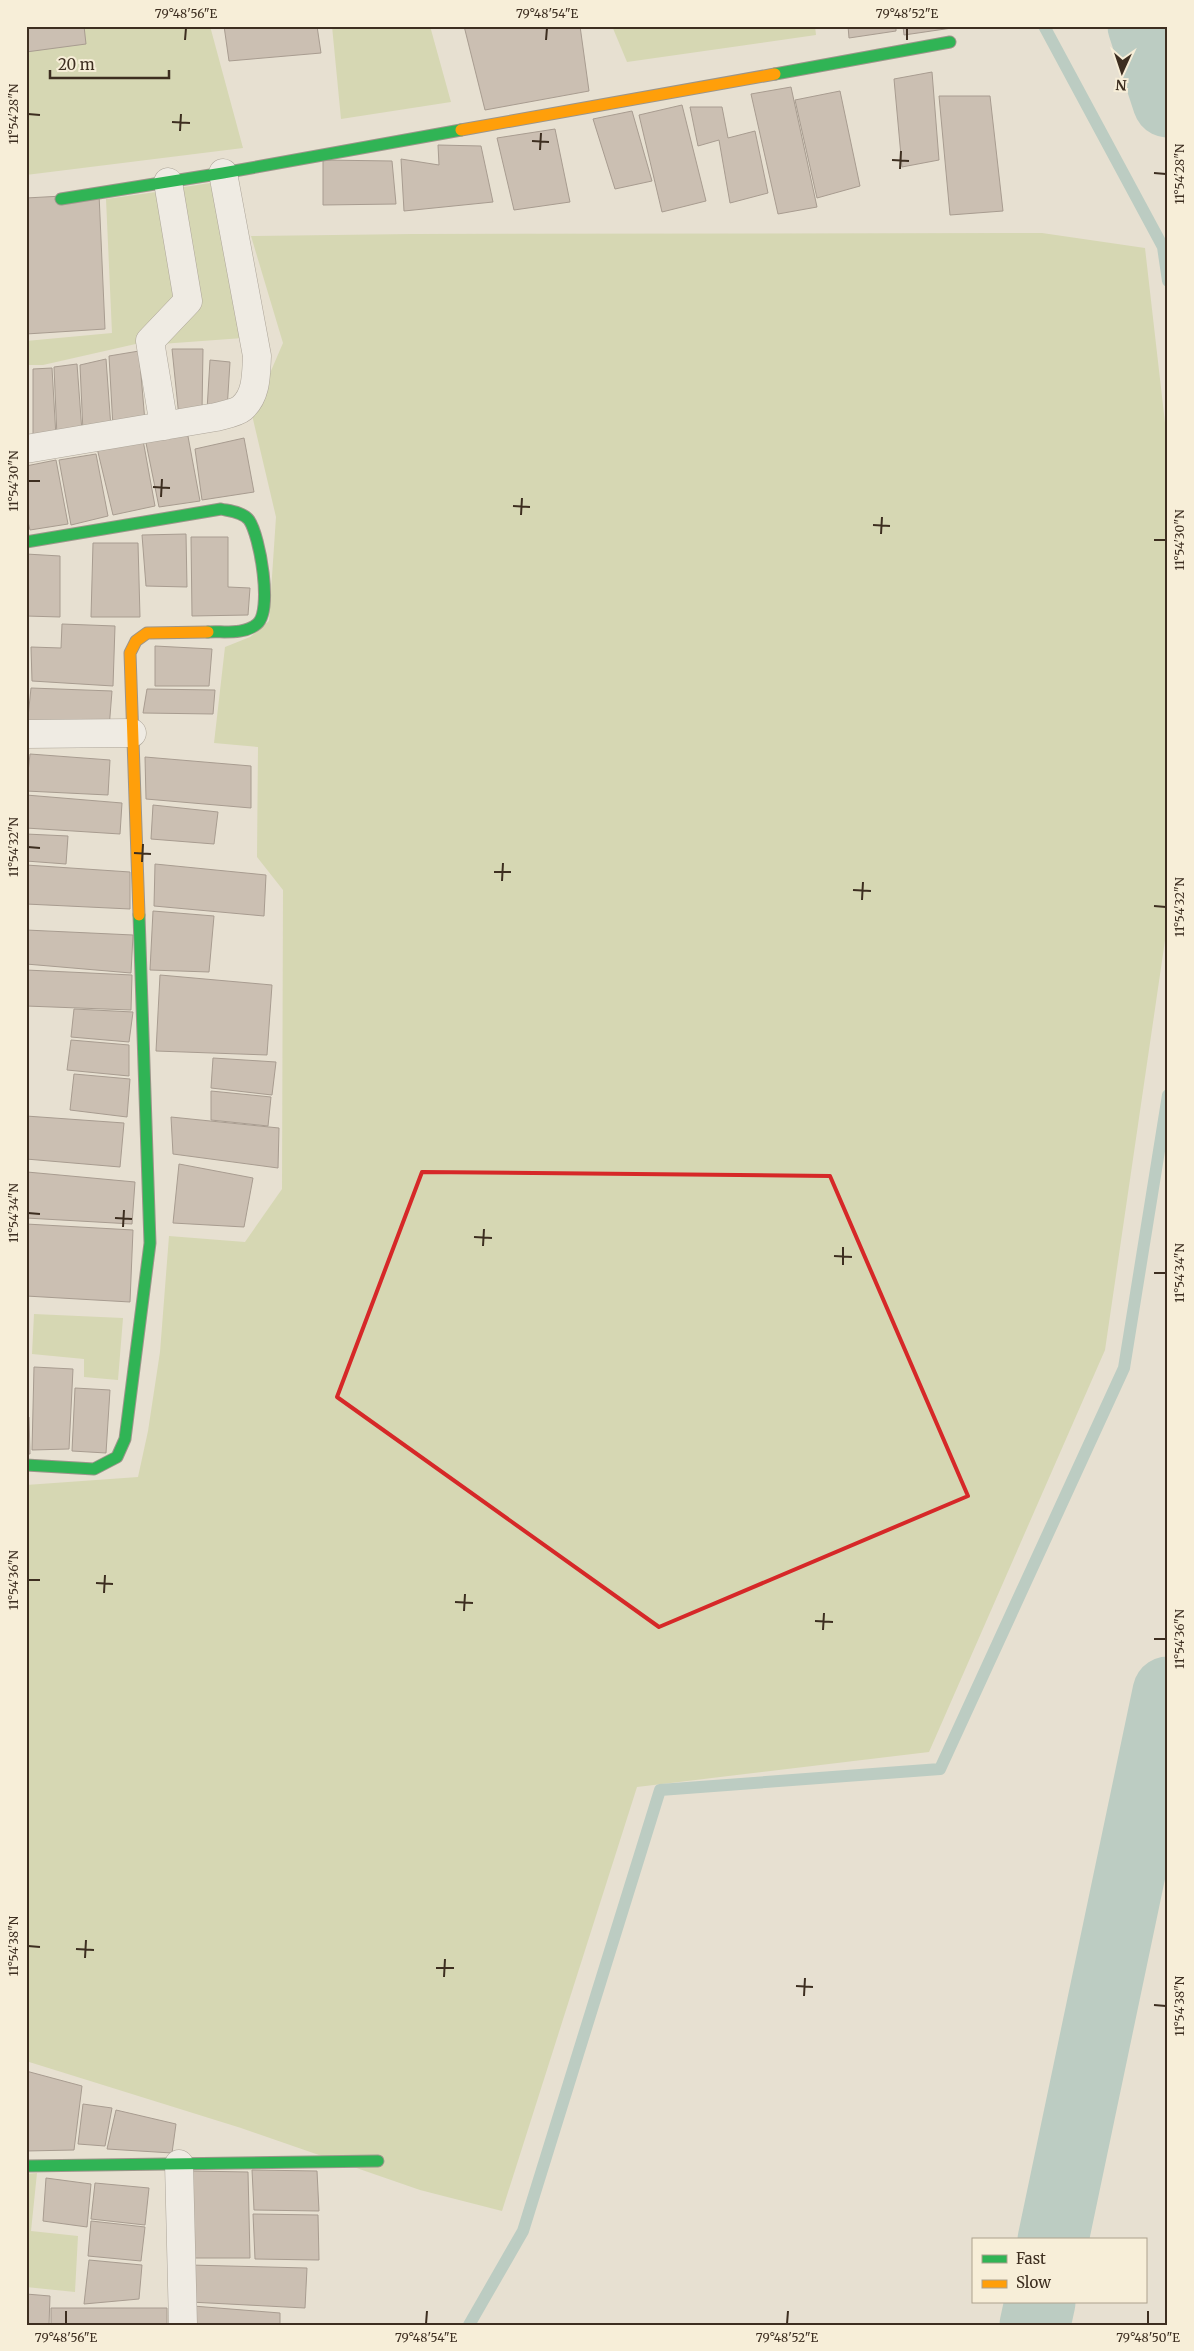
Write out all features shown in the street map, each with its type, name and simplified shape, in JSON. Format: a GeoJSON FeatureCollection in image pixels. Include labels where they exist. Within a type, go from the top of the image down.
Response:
{"type":"FeatureCollection","features":[{"type":"Feature","properties":{"kind":"street"},"geometry":{"type":"LineString","coordinates":[[61,200],[223,173],[950,42]]}},
{"type":"Feature","properties":{"kind":"street"},"geometry":{"type":"LineString","coordinates":[[26,449],[216,417],[241,409],[251,395],[256,380],[257,356],[223,173]]}},
{"type":"Feature","properties":{"kind":"street"},"geometry":{"type":"LineString","coordinates":[[164,426],[150,341],[188,301],[168,182]]}},
{"type":"Feature","properties":{"kind":"street"},"geometry":{"type":"LineString","coordinates":[[26,542],[221,508],[248,518],[255,531],[265,600],[262,618],[253,628],[240,631],[147,633],[136,640],[130,654],[150,1243],[131,1400],[125,1439],[117,1457],[107,1464],[94,1469],[26,1465]]}},
{"type":"Feature","properties":{"kind":"street"},"geometry":{"type":"LineString","coordinates":[[26,734],[132,733]]}},
{"type":"Feature","properties":{"kind":"street"},"geometry":{"type":"LineString","coordinates":[[26,2166],[378,2161]]}},
{"type":"Feature","properties":{"kind":"street"},"geometry":{"type":"LineString","coordinates":[[179,2164],[183,2325]]}},
{"type":"Feature","properties":{"kind":"highlighted area"},"geometry":{"type":"Polygon","coordinates":[[[422,1172],[830,1176],[968,1496],[659,1627],[337,1397],[422,1172]]]}},
{"type":"Feature","properties":{"kind":"green space"},"geometry":{"type":"Polygon","coordinates":[[[26,26],[210,26],[243,148],[26,175],[26,26]]]}},
{"type":"Feature","properties":{"kind":"green space"},"geometry":{"type":"Polygon","coordinates":[[[332,26],[430,26],[451,102],[341,119],[332,26]]]}},
{"type":"Feature","properties":{"kind":"green space"},"geometry":{"type":"Polygon","coordinates":[[[612,26],[815,26],[816,35],[627,62],[612,26]]]}},
{"type":"Feature","properties":{"kind":"green space"},"geometry":{"type":"Polygon","coordinates":[[[216,182],[243,338],[161,344],[196,306],[178,188],[216,182]]]}},
{"type":"Feature","properties":{"kind":"green space"},"geometry":{"type":"Polygon","coordinates":[[[163,191],[178,300],[140,343],[43,365],[26,365],[26,341],[112,333],[106,199],[163,191]]]}},
{"type":"Feature","properties":{"kind":"green space"},"geometry":{"type":"Polygon","coordinates":[[[1042,233],[1145,248],[1168,449],[1168,920],[1105,1350],[929,1752],[637,1787],[502,2211],[420,2190],[241,2128],[26,2061],[26,1485],[138,1477],[148,1431],[160,1352],[169,1236],[245,1242],[282,1189],[283,890],[257,857],[258,747],[214,743],[225,647],[250,637],[269,621],[276,517],[252,415],[283,343],[251,236],[1042,233]]]}},
{"type":"Feature","properties":{"kind":"green space"},"geometry":{"type":"Polygon","coordinates":[[[34,1314],[123,1318],[118,1380],[84,1377],[84,1359],[32,1354],[34,1314]]]}},
{"type":"Feature","properties":{"kind":"green space"},"geometry":{"type":"Polygon","coordinates":[[[37,2173],[31,2231],[78,2236],[75,2292],[26,2287],[26,2174],[37,2173]]]}},
{"type":"Feature","properties":{"kind":"building"},"geometry":{"type":"Polygon","coordinates":[[[26,26],[84,26],[86,44],[26,52],[26,26]]]}},
{"type":"Feature","properties":{"kind":"building"},"geometry":{"type":"Polygon","coordinates":[[[224,26],[317,26],[321,53],[229,61],[224,26]]]}},
{"type":"Feature","properties":{"kind":"building"},"geometry":{"type":"Polygon","coordinates":[[[464,26],[580,26],[589,91],[485,110],[464,26]]]}},
{"type":"Feature","properties":{"kind":"building"},"geometry":{"type":"Polygon","coordinates":[[[848,26],[896,26],[896,31],[849,38],[848,26]]]}},
{"type":"Feature","properties":{"kind":"building"},"geometry":{"type":"Polygon","coordinates":[[[903,26],[951,26],[952,28],[904,35],[903,26]]]}},
{"type":"Feature","properties":{"kind":"building"},"geometry":{"type":"Polygon","coordinates":[[[932,72],[939,160],[902,167],[894,79],[932,72]]]}},
{"type":"Feature","properties":{"kind":"building"},"geometry":{"type":"Polygon","coordinates":[[[791,87],[817,207],[778,214],[751,94],[791,87]]]}},
{"type":"Feature","properties":{"kind":"building"},"geometry":{"type":"Polygon","coordinates":[[[840,91],[860,186],[817,198],[795,100],[840,91]]]}},
{"type":"Feature","properties":{"kind":"building"},"geometry":{"type":"Polygon","coordinates":[[[939,96],[990,96],[1003,211],[950,215],[939,96]]]}},
{"type":"Feature","properties":{"kind":"building"},"geometry":{"type":"Polygon","coordinates":[[[682,105],[706,201],[662,212],[639,115],[682,105]]]}},
{"type":"Feature","properties":{"kind":"building"},"geometry":{"type":"Polygon","coordinates":[[[690,107],[722,107],[728,138],[755,131],[768,193],[730,203],[719,140],[698,146],[690,107]]]}},
{"type":"Feature","properties":{"kind":"building"},"geometry":{"type":"Polygon","coordinates":[[[632,111],[652,181],[615,189],[593,119],[632,111]]]}},
{"type":"Feature","properties":{"kind":"building"},"geometry":{"type":"Polygon","coordinates":[[[555,129],[570,202],[514,210],[497,138],[555,129]]]}},
{"type":"Feature","properties":{"kind":"building"},"geometry":{"type":"Polygon","coordinates":[[[438,145],[481,146],[493,202],[404,211],[401,159],[439,165],[438,145]]]}},
{"type":"Feature","properties":{"kind":"building"},"geometry":{"type":"Polygon","coordinates":[[[323,160],[392,161],[396,204],[323,205],[323,160]]]}},
{"type":"Feature","properties":{"kind":"building"},"geometry":{"type":"Polygon","coordinates":[[[99,194],[105,329],[26,334],[26,198],[99,194]]]}},
{"type":"Feature","properties":{"kind":"building"},"geometry":{"type":"Polygon","coordinates":[[[172,349],[203,349],[202,412],[179,417],[172,349]]]}},
{"type":"Feature","properties":{"kind":"building"},"geometry":{"type":"Polygon","coordinates":[[[139,351],[145,422],[113,427],[109,356],[139,351]]]}},
{"type":"Feature","properties":{"kind":"building"},"geometry":{"type":"Polygon","coordinates":[[[106,359],[111,428],[83,432],[80,365],[106,359]]]}},
{"type":"Feature","properties":{"kind":"building"},"geometry":{"type":"Polygon","coordinates":[[[210,360],[230,362],[227,410],[207,410],[210,360]]]}},
{"type":"Feature","properties":{"kind":"building"},"geometry":{"type":"Polygon","coordinates":[[[77,364],[82,432],[57,437],[54,367],[77,364]]]}},
{"type":"Feature","properties":{"kind":"building"},"geometry":{"type":"Polygon","coordinates":[[[52,368],[56,437],[33,439],[33,369],[52,368]]]}},
{"type":"Feature","properties":{"kind":"building"},"geometry":{"type":"Polygon","coordinates":[[[187,431],[200,501],[159,507],[145,438],[187,431]]]}},
{"type":"Feature","properties":{"kind":"building"},"geometry":{"type":"Polygon","coordinates":[[[244,438],[254,492],[202,500],[195,449],[244,438]]]}},
{"type":"Feature","properties":{"kind":"building"},"geometry":{"type":"Polygon","coordinates":[[[143,440],[155,506],[113,515],[97,448],[143,440]]]}},
{"type":"Feature","properties":{"kind":"building"},"geometry":{"type":"Polygon","coordinates":[[[96,454],[108,516],[71,525],[59,460],[96,454]]]}},
{"type":"Feature","properties":{"kind":"building"},"geometry":{"type":"Polygon","coordinates":[[[56,460],[68,524],[30,530],[26,514],[26,466],[56,460]]]}},
{"type":"Feature","properties":{"kind":"building"},"geometry":{"type":"Polygon","coordinates":[[[186,534],[187,587],[146,586],[142,535],[186,534]]]}},
{"type":"Feature","properties":{"kind":"building"},"geometry":{"type":"Polygon","coordinates":[[[191,537],[228,537],[228,587],[250,588],[248,615],[192,616],[191,537]]]}},
{"type":"Feature","properties":{"kind":"building"},"geometry":{"type":"Polygon","coordinates":[[[93,543],[138,543],[140,617],[91,617],[93,543]]]}},
{"type":"Feature","properties":{"kind":"building"},"geometry":{"type":"Polygon","coordinates":[[[26,554],[60,556],[60,617],[26,616],[26,554]]]}},
{"type":"Feature","properties":{"kind":"building"},"geometry":{"type":"Polygon","coordinates":[[[62,624],[115,626],[113,686],[32,681],[31,647],[61,648],[62,624]]]}},
{"type":"Feature","properties":{"kind":"building"},"geometry":{"type":"Polygon","coordinates":[[[155,646],[212,649],[209,686],[155,686],[155,646]]]}},
{"type":"Feature","properties":{"kind":"building"},"geometry":{"type":"Polygon","coordinates":[[[31,688],[112,691],[109,729],[27,727],[31,688]]]}},
{"type":"Feature","properties":{"kind":"building"},"geometry":{"type":"Polygon","coordinates":[[[147,689],[215,690],[213,714],[143,713],[147,689]]]}},
{"type":"Feature","properties":{"kind":"building"},"geometry":{"type":"Polygon","coordinates":[[[30,754],[110,760],[108,795],[26,791],[30,754]]]}},
{"type":"Feature","properties":{"kind":"building"},"geometry":{"type":"Polygon","coordinates":[[[145,757],[251,766],[251,808],[146,799],[145,757]]]}},
{"type":"Feature","properties":{"kind":"building"},"geometry":{"type":"Polygon","coordinates":[[[26,795],[122,803],[120,834],[26,828],[26,795]]]}},
{"type":"Feature","properties":{"kind":"building"},"geometry":{"type":"Polygon","coordinates":[[[153,805],[218,812],[214,844],[151,839],[153,805]]]}},
{"type":"Feature","properties":{"kind":"building"},"geometry":{"type":"Polygon","coordinates":[[[26,834],[68,836],[66,864],[26,861],[26,834]]]}},
{"type":"Feature","properties":{"kind":"building"},"geometry":{"type":"Polygon","coordinates":[[[155,864],[266,875],[264,916],[154,906],[155,864]]]}},
{"type":"Feature","properties":{"kind":"building"},"geometry":{"type":"Polygon","coordinates":[[[26,865],[130,872],[130,909],[26,904],[26,865]]]}},
{"type":"Feature","properties":{"kind":"building"},"geometry":{"type":"Polygon","coordinates":[[[153,911],[214,916],[209,972],[150,970],[153,911]]]}},
{"type":"Feature","properties":{"kind":"building"},"geometry":{"type":"Polygon","coordinates":[[[26,930],[133,935],[131,973],[26,964],[26,930]]]}},
{"type":"Feature","properties":{"kind":"building"},"geometry":{"type":"Polygon","coordinates":[[[26,970],[132,975],[131,1010],[26,1006],[26,970]]]}},
{"type":"Feature","properties":{"kind":"building"},"geometry":{"type":"Polygon","coordinates":[[[160,975],[272,985],[267,1055],[156,1051],[160,975]]]}},
{"type":"Feature","properties":{"kind":"building"},"geometry":{"type":"Polygon","coordinates":[[[74,1009],[133,1012],[129,1042],[71,1037],[74,1009]]]}},
{"type":"Feature","properties":{"kind":"building"},"geometry":{"type":"Polygon","coordinates":[[[71,1040],[129,1045],[129,1076],[67,1070],[71,1040]]]}},
{"type":"Feature","properties":{"kind":"building"},"geometry":{"type":"Polygon","coordinates":[[[213,1058],[276,1062],[272,1095],[211,1088],[213,1058]]]}},
{"type":"Feature","properties":{"kind":"building"},"geometry":{"type":"Polygon","coordinates":[[[74,1074],[130,1079],[127,1117],[70,1110],[74,1074]]]}},
{"type":"Feature","properties":{"kind":"building"},"geometry":{"type":"Polygon","coordinates":[[[211,1091],[271,1097],[268,1126],[211,1120],[211,1091]]]}},
{"type":"Feature","properties":{"kind":"building"},"geometry":{"type":"Polygon","coordinates":[[[26,1116],[124,1123],[120,1167],[26,1159],[26,1116]]]}},
{"type":"Feature","properties":{"kind":"building"},"geometry":{"type":"Polygon","coordinates":[[[171,1117],[279,1128],[278,1168],[173,1154],[171,1117]]]}},
{"type":"Feature","properties":{"kind":"building"},"geometry":{"type":"Polygon","coordinates":[[[179,1164],[253,1178],[244,1227],[173,1223],[179,1164]]]}},
{"type":"Feature","properties":{"kind":"building"},"geometry":{"type":"Polygon","coordinates":[[[27,1172],[135,1182],[132,1224],[26,1218],[27,1172]]]}},
{"type":"Feature","properties":{"kind":"building"},"geometry":{"type":"Polygon","coordinates":[[[26,1224],[133,1230],[130,1302],[26,1296],[26,1224]]]}},
{"type":"Feature","properties":{"kind":"building"},"geometry":{"type":"Polygon","coordinates":[[[34,1367],[73,1369],[69,1449],[32,1450],[34,1367]]]}},
{"type":"Feature","properties":{"kind":"building"},"geometry":{"type":"Polygon","coordinates":[[[75,1388],[110,1390],[106,1453],[72,1451],[75,1388]]]}},
{"type":"Feature","properties":{"kind":"building"},"geometry":{"type":"Polygon","coordinates":[[[26,1417],[29,1417],[30,1454],[26,1454],[26,1417]]]}},
{"type":"Feature","properties":{"kind":"building"},"geometry":{"type":"Polygon","coordinates":[[[26,2071],[82,2086],[74,2150],[26,2151],[26,2071]]]}},
{"type":"Feature","properties":{"kind":"building"},"geometry":{"type":"Polygon","coordinates":[[[83,2104],[112,2108],[105,2146],[78,2144],[83,2104]]]}},
{"type":"Feature","properties":{"kind":"building"},"geometry":{"type":"Polygon","coordinates":[[[116,2110],[176,2124],[172,2153],[107,2149],[116,2110]]]}},
{"type":"Feature","properties":{"kind":"building"},"geometry":{"type":"Polygon","coordinates":[[[252,2170],[317,2171],[319,2211],[254,2210],[252,2170]]]}},
{"type":"Feature","properties":{"kind":"building"},"geometry":{"type":"Polygon","coordinates":[[[192,2171],[248,2172],[250,2258],[190,2258],[192,2171]]]}},
{"type":"Feature","properties":{"kind":"building"},"geometry":{"type":"Polygon","coordinates":[[[46,2178],[91,2184],[87,2227],[43,2221],[46,2178]]]}},
{"type":"Feature","properties":{"kind":"building"},"geometry":{"type":"Polygon","coordinates":[[[95,2183],[149,2188],[145,2225],[91,2219],[95,2183]]]}},
{"type":"Feature","properties":{"kind":"building"},"geometry":{"type":"Polygon","coordinates":[[[253,2214],[318,2215],[319,2260],[255,2259],[253,2214]]]}},
{"type":"Feature","properties":{"kind":"building"},"geometry":{"type":"Polygon","coordinates":[[[91,2221],[145,2227],[141,2261],[88,2256],[91,2221]]]}},
{"type":"Feature","properties":{"kind":"building"},"geometry":{"type":"Polygon","coordinates":[[[89,2260],[142,2265],[139,2299],[84,2304],[89,2260]]]}},
{"type":"Feature","properties":{"kind":"building"},"geometry":{"type":"Polygon","coordinates":[[[189,2265],[307,2268],[305,2308],[190,2302],[189,2265]]]}},
{"type":"Feature","properties":{"kind":"building"},"geometry":{"type":"Polygon","coordinates":[[[26,2294],[50,2296],[49,2325],[26,2325],[26,2294]]]}},
{"type":"Feature","properties":{"kind":"building"},"geometry":{"type":"Polygon","coordinates":[[[193,2306],[280,2313],[280,2325],[192,2325],[193,2306]]]}},
{"type":"Feature","properties":{"kind":"building"},"geometry":{"type":"Polygon","coordinates":[[[51,2308],[167,2308],[167,2325],[51,2325],[51,2308]]]}},
{"type":"Feature","properties":{"kind":"waterway"},"geometry":{"type":"LineString","coordinates":[[1044,26],[1163,247],[1168,281]]}},
{"type":"Feature","properties":{"kind":"waterway"},"geometry":{"type":"LineString","coordinates":[[1143,26],[1168,102]]}},
{"type":"Feature","properties":{"kind":"waterway"},"geometry":{"type":"LineString","coordinates":[[469,2325],[523,2231],[660,1790],[940,1769],[1124,1368],[1168,1095]]}},
{"type":"Feature","properties":{"kind":"waterway"},"geometry":{"type":"LineString","coordinates":[[1053,2238],[1168,1692]]}},
{"type":"Feature","properties":{"kind":"waterway"},"geometry":{"type":"LineString","coordinates":[[1035,2325],[1040,2304]]}},
{"type":"Feature","properties":{"kind":"traffic: fast"},"geometry":{"type":"LineString","coordinates":[[775,74],[950,42]]}},
{"type":"Feature","properties":{"kind":"traffic: fast"},"geometry":{"type":"LineString","coordinates":[[61,199],[223,173],[461,130]]}},
{"type":"Feature","properties":{"kind":"traffic: fast"},"geometry":{"type":"LineString","coordinates":[[26,542],[221,509],[243,515],[249,520],[253,529],[261,557],[264,590],[262,616],[257,624],[246,630],[208,632]]}},
{"type":"Feature","properties":{"kind":"traffic: fast"},"geometry":{"type":"LineString","coordinates":[[26,1465],[94,1469],[117,1457],[125,1439],[150,1243],[139,915]]}},
{"type":"Feature","properties":{"kind":"traffic: fast"},"geometry":{"type":"LineString","coordinates":[[26,2166],[378,2161]]}},
{"type":"Feature","properties":{"kind":"traffic: slow"},"geometry":{"type":"LineString","coordinates":[[461,130],[775,74]]}},
{"type":"Feature","properties":{"kind":"traffic: slow"},"geometry":{"type":"LineString","coordinates":[[139,915],[130,653],[136,641],[147,633],[208,632]]}}]}
